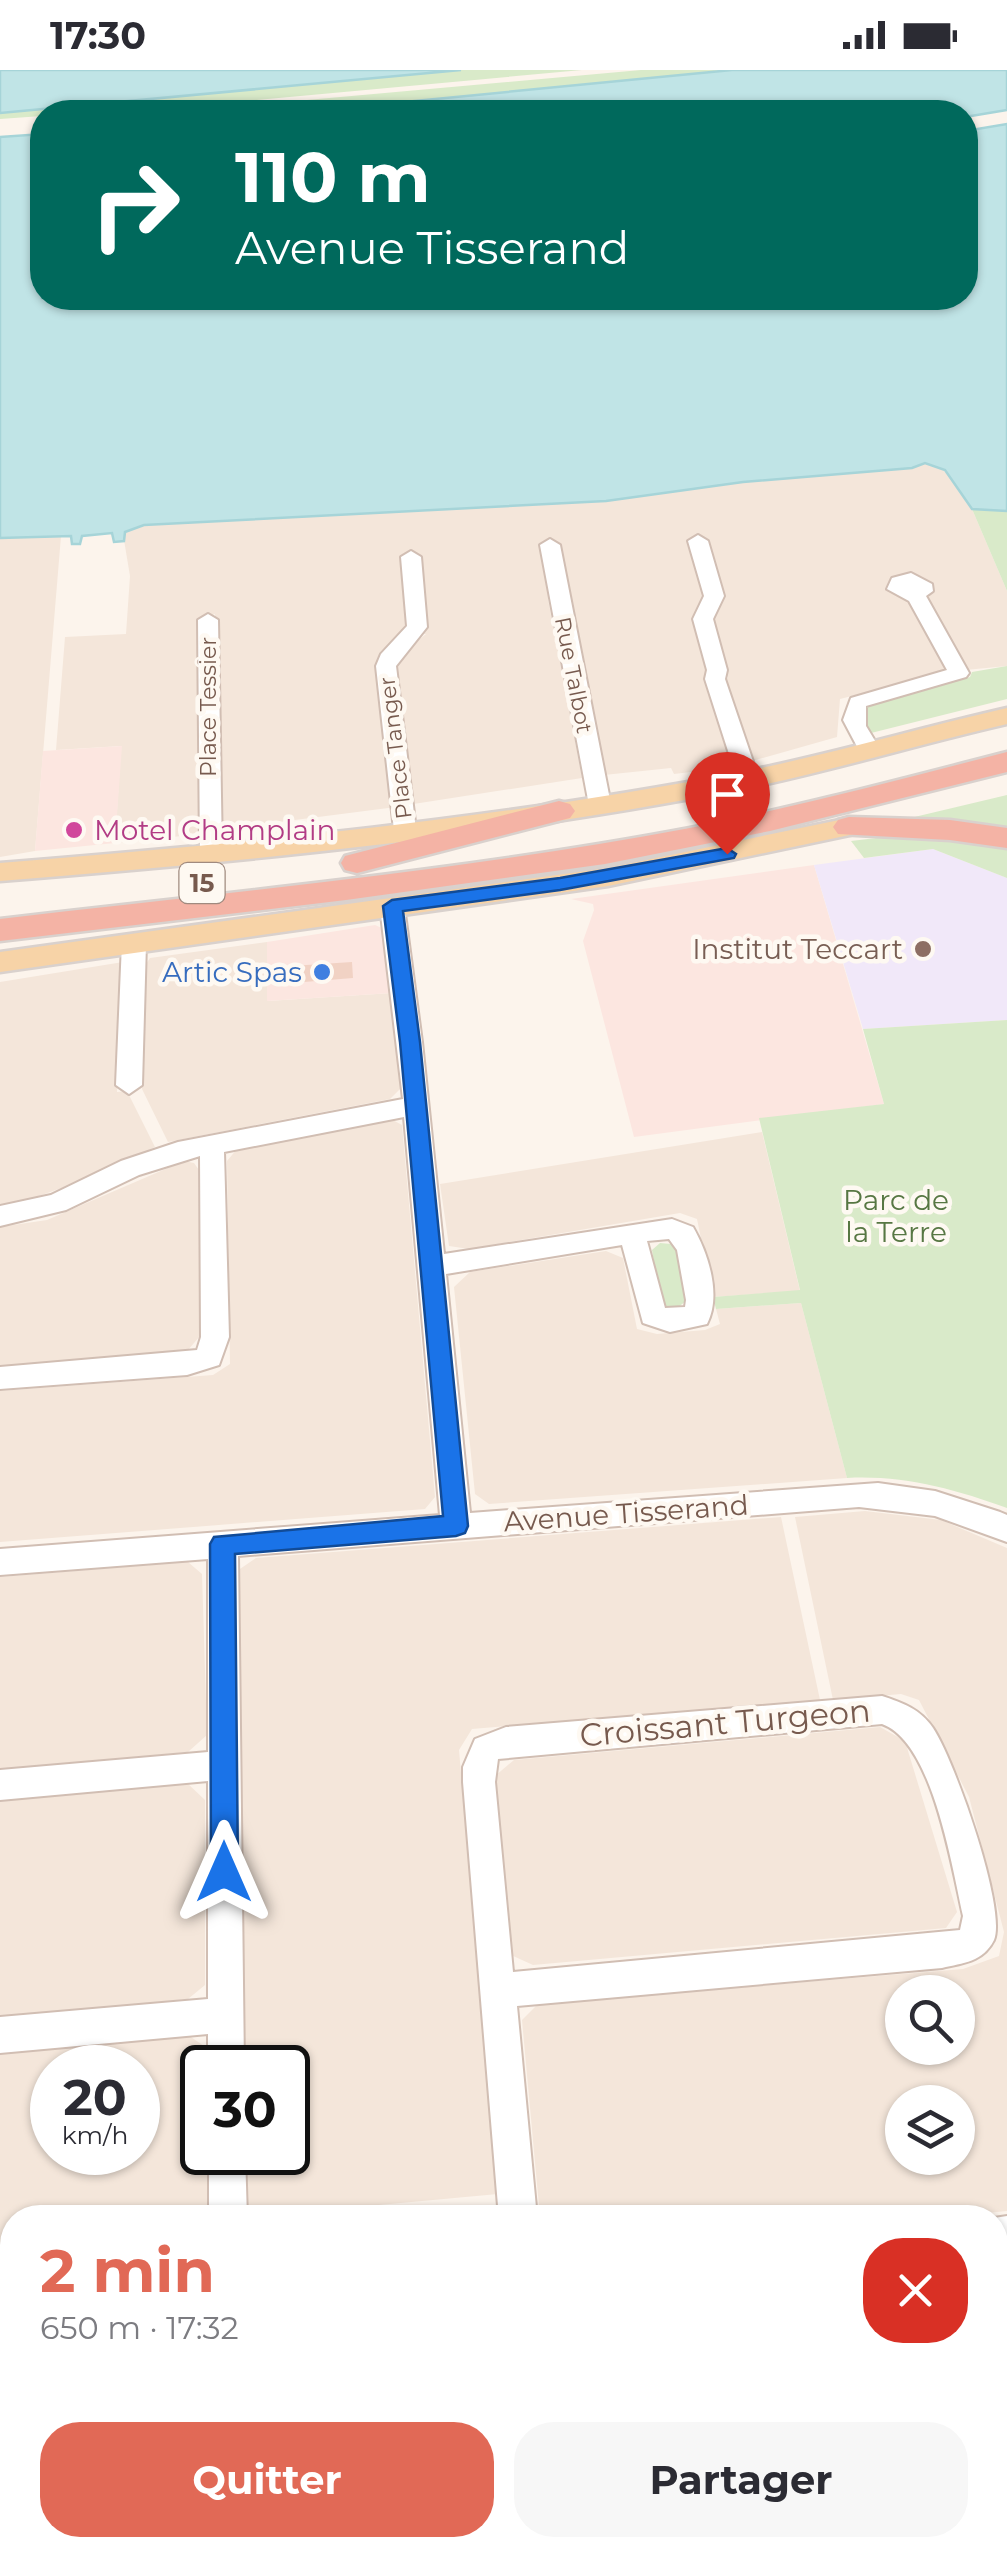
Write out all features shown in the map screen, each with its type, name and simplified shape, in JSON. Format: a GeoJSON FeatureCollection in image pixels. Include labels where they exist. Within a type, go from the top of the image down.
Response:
{"type":"FeatureCollection","features":[{"type":"Feature","properties":{"kind":"highway"},"geometry":{"type":"LineString","coordinates":[[357,864],[562,838],[692,816],[1007,740]]}},
{"type":"Feature","properties":{"kind":"highway"},"geometry":{"type":"LineString","coordinates":[[0,930],[616,850],[781,819],[1007,762]]}},
{"type":"Feature","properties":{"kind":"highway"},"geometry":{"type":"LineString","coordinates":[[849,827],[1007,788]]}},
{"type":"Feature","properties":{"kind":"highway"},"geometry":{"type":"LineString","coordinates":[[357,864],[560,811]]}},
{"type":"Feature","properties":{"kind":"highway"},"geometry":{"type":"LineString","coordinates":[[849,827],[950,830],[1007,838]]}},
{"type":"Feature","properties":{"kind":"highway","name":"15"},"geometry":{"type":"LineString","coordinates":[[0,908],[357,864]]}},
{"type":"Feature","properties":{"kind":"highway"},"geometry":{"type":"LineString","coordinates":[[0,946],[232,929]]}},
{"type":"Feature","properties":{"kind":"main road"},"geometry":{"type":"LineString","coordinates":[[0,872],[211,854],[600,805],[748,779],[1007,716]]}},
{"type":"Feature","properties":{"kind":"main road"},"geometry":{"type":"LineString","coordinates":[[0,962],[676,865],[849,827]]}},
{"type":"Feature","properties":{"kind":"street"},"geometry":{"type":"LineString","coordinates":[[698,540],[714,596],[703,624],[718,690],[748,779]]}},
{"type":"Feature","properties":{"kind":"street","name":"Rue Talbot"},"geometry":{"type":"LineString","coordinates":[[550,545],[600,805]]}},
{"type":"Feature","properties":{"kind":"street","name":"Place Tanger"},"geometry":{"type":"LineString","coordinates":[[405,830],[386,666],[388,658],[417,627],[411,558]]}},
{"type":"Feature","properties":{"kind":"street"},"geometry":{"type":"LineString","coordinates":[[869,749],[855,727],[858,702],[959,673],[915,594]]}},
{"type":"Feature","properties":{"kind":"street","name":"Place Tessier"},"geometry":{"type":"LineString","coordinates":[[208,620],[211,854]]}},
{"type":"Feature","properties":{"kind":"street"},"geometry":{"type":"LineString","coordinates":[[392,906],[416,1106],[456,1526]]}},
{"type":"Feature","properties":{"kind":"street"},"geometry":{"type":"LineString","coordinates":[[129,1085],[134,943]]}},
{"type":"Feature","properties":{"kind":"street"},"geometry":{"type":"LineString","coordinates":[[0,1216],[58,1203],[142,1163],[209,1144],[416,1106]]}},
{"type":"Feature","properties":{"kind":"street"},"geometry":{"type":"LineString","coordinates":[[0,1378],[187,1364],[208,1357],[215,1336],[214,1162],[209,1144]]}},
{"type":"Feature","properties":{"kind":"street"},"geometry":{"type":"LineString","coordinates":[[431,1266],[632,1234]]}},
{"type":"Feature","properties":{"kind":"street","name":"Avenue Tisserand"},"geometry":{"type":"LineString","coordinates":[[0,1562],[859,1495],[930,1502],[1007,1529]]}},
{"type":"Feature","properties":{"kind":"street"},"geometry":{"type":"LineString","coordinates":[[222,1544],[226,2045]]}},
{"type":"Feature","properties":{"kind":"street","name":"Croissant Turgeon"},"geometry":{"type":"LineString","coordinates":[[498,1991],[942,1952],[970,1945],[980,1934],[980,1916],[952,1807],[919,1733],[901,1714],[882,1710],[506,1742],[486,1749],[479,1766],[480,1782],[498,1991],[517,2205]]}},
{"type":"Feature","properties":{"kind":"street"},"geometry":{"type":"LineString","coordinates":[[0,1784],[224,1765]]}},
{"type":"Feature","properties":{"kind":"street"},"geometry":{"type":"LineString","coordinates":[[0,2035],[226,2015]]}},
{"type":"Feature","properties":{"kind":"street"},"geometry":{"type":"LineString","coordinates":[[227,2175],[228,2205]]}},
{"type":"Feature","properties":{"kind":"shaded area"},"geometry":{"type":"Polygon","coordinates":[[[936,464],[953,479],[972,509],[1007,591],[1007,666],[945,672],[840,699],[837,737],[752,761],[745,757],[722,679],[728,678],[710,618],[721,599],[705,539],[691,540],[708,595],[693,619],[733,767],[674,774],[671,768],[604,775],[557,550],[544,551],[553,593],[548,599],[582,778],[407,805],[392,669],[395,659],[426,634],[405,634],[386,651],[380,667],[396,807],[217,830],[215,614],[201,620],[201,834],[115,843],[121,746],[56,750],[65,637],[126,634],[130,576],[123,534],[144,525],[606,501],[743,482],[912,468],[936,464]]]}},
{"type":"Feature","properties":{"kind":"shaded area"},"geometry":{"type":"Polygon","coordinates":[[[61,536],[35,851],[0,857],[0,538],[61,536]]]}},
{"type":"Feature","properties":{"kind":"shaded area"},"geometry":{"type":"Polygon","coordinates":[[[122,746],[115,843],[35,851],[43,751],[122,746]]]}},
{"type":"Feature","properties":{"kind":"shaded area","name":"Institut Teccart"},"geometry":{"type":"Polygon","coordinates":[[[933,849],[1007,878],[1007,1020],[863,1029],[814,865],[933,849]]]}},
{"type":"Feature","properties":{"kind":"shaded area"},"geometry":{"type":"Polygon","coordinates":[[[814,865],[884,1104],[634,1137],[583,941],[593,904],[571,899],[814,865]]]}},
{"type":"Feature","properties":{"kind":"shaded area"},"geometry":{"type":"Polygon","coordinates":[[[375,925],[384,929],[392,993],[267,1001],[267,942],[375,925]]]}},
{"type":"Feature","properties":{"kind":"shaded area"},"geometry":{"type":"Polygon","coordinates":[[[267,942],[268,1001],[392,993],[400,1089],[390,1099],[168,1142],[142,1089],[146,964],[150,958],[267,942]]]}},
{"type":"Feature","properties":{"kind":"shaded area"},"geometry":{"type":"Polygon","coordinates":[[[123,962],[117,1092],[127,1091],[155,1147],[81,1181],[28,1200],[0,1205],[0,982],[123,962]]]}},
{"type":"Feature","properties":{"kind":"shaded area"},"geometry":{"type":"Polygon","coordinates":[[[389,1118],[402,1125],[435,1497],[425,1509],[0,1542],[0,1391],[213,1375],[230,1364],[227,1161],[237,1149],[389,1118]]]}},
{"type":"Feature","properties":{"kind":"shaded area"},"geometry":{"type":"Polygon","coordinates":[[[762,1132],[800,1291],[713,1297],[697,1219],[680,1213],[469,1249],[449,1246],[440,1184],[762,1132]]]}},
{"type":"Feature","properties":{"kind":"shaded area"},"geometry":{"type":"Polygon","coordinates":[[[184,1161],[194,1163],[199,1170],[200,1336],[188,1350],[0,1366],[0,1227],[47,1220],[184,1161]]]}},
{"type":"Feature","properties":{"kind":"shaded area"},"geometry":{"type":"Polygon","coordinates":[[[606,1251],[623,1258],[637,1329],[657,1334],[705,1330],[720,1324],[716,1309],[801,1303],[847,1478],[489,1504],[475,1494],[454,1287],[470,1272],[606,1251]]]}},
{"type":"Feature","properties":{"kind":"shaded area"},"geometry":{"type":"Polygon","coordinates":[[[865,1511],[941,1520],[1007,1548],[1007,2205],[539,2205],[522,2020],[538,2004],[885,1975],[885,2065],[975,2065],[975,1975],[890,1975],[963,1969],[999,1956],[1004,1932],[969,1797],[919,1700],[901,1694],[833,1700],[795,1517],[865,1511]]]}},
{"type":"Feature","properties":{"kind":"shaded area"},"geometry":{"type":"Polygon","coordinates":[[[781,1517],[820,1700],[472,1729],[459,1750],[498,2194],[378,2205],[248,2205],[247,2175],[310,2175],[310,2045],[245,2045],[237,1571],[256,1558],[781,1517]]]}},
{"type":"Feature","properties":{"kind":"shaded area"},"geometry":{"type":"Polygon","coordinates":[[[188,1562],[202,1574],[207,1735],[188,1752],[0,1769],[0,1577],[188,1562]]]}},
{"type":"Feature","properties":{"kind":"shaded area"},"geometry":{"type":"Polygon","coordinates":[[[880,1727],[905,1741],[957,1912],[946,1928],[533,1965],[511,1955],[495,1776],[514,1760],[880,1727]]]}},
{"type":"Feature","properties":{"kind":"shaded area"},"geometry":{"type":"Polygon","coordinates":[[[186,1782],[205,1800],[205,1985],[188,1999],[0,2017],[0,1799],[186,1782]]]}},
{"type":"Feature","properties":{"kind":"shaded area"},"geometry":{"type":"Polygon","coordinates":[[[185,2033],[203,2045],[180,2045],[180,2175],[208,2175],[208,2205],[0,2205],[0,2052],[30,2049],[30,2175],[160,2175],[160,2045],[68,2045],[185,2033]]]}},
{"type":"Feature","properties":{"kind":"green space"},"geometry":{"type":"Polygon","coordinates":[[[461,70],[582,70],[257,100],[139,100],[461,70]]]}},
{"type":"Feature","properties":{"kind":"green space"},"geometry":{"type":"Polygon","coordinates":[[[641,70],[732,70],[424,100],[307,100],[641,70]]]}},
{"type":"Feature","properties":{"kind":"green space"},"geometry":{"type":"Polygon","coordinates":[[[30,110],[30,117],[0,119],[0,113],[30,110]]]}},
{"type":"Feature","properties":{"kind":"green space"},"geometry":{"type":"Polygon","coordinates":[[[972,509],[1007,511],[1007,591],[972,509]]]}},
{"type":"Feature","properties":{"kind":"green space"},"geometry":{"type":"Polygon","coordinates":[[[1007,666],[1007,699],[871,733],[864,727],[863,709],[872,704],[970,677],[972,672],[1007,666]]]}},
{"type":"Feature","properties":{"kind":"green space"},"geometry":{"type":"Polygon","coordinates":[[[1007,795],[1007,831],[906,819],[1007,795]]]}},
{"type":"Feature","properties":{"kind":"green space"},"geometry":{"type":"Polygon","coordinates":[[[910,834],[1007,844],[1007,878],[933,849],[864,858],[851,841],[910,834]]]}},
{"type":"Feature","properties":{"kind":"green space","name":"Parc de la Terre"},"geometry":{"type":"Polygon","coordinates":[[[1007,1020],[1007,1508],[928,1485],[847,1478],[801,1303],[716,1309],[713,1297],[800,1290],[759,1118],[884,1104],[863,1029],[1007,1020]]]}},
{"type":"Feature","properties":{"kind":"green space"},"geometry":{"type":"Polygon","coordinates":[[[660,1243],[671,1244],[678,1252],[686,1301],[677,1308],[666,1306],[660,1298],[652,1250],[660,1243]]]}},
{"type":"Feature","properties":{"kind":"water"},"geometry":{"type":"Polygon","coordinates":[[[0,70],[461,70],[139,100],[30,100],[30,110],[0,113],[0,70]]]}},
{"type":"Feature","properties":{"kind":"water"},"geometry":{"type":"Polygon","coordinates":[[[732,70],[1007,70],[1007,110],[978,115],[978,100],[424,100],[732,70]]]}},
{"type":"Feature","properties":{"kind":"water"},"geometry":{"type":"Polygon","coordinates":[[[1007,124],[1007,511],[972,509],[945,470],[925,463],[912,468],[743,482],[606,501],[144,525],[125,532],[124,541],[114,542],[112,533],[82,536],[80,544],[72,544],[71,536],[0,538],[0,137],[30,135],[30,310],[978,310],[978,129],[1007,124]]]}},
{"type":"Feature","properties":{"kind":"building","name":"Artic Spas"},"geometry":{"type":"Polygon","coordinates":[[[352,962],[353,978],[292,983],[291,966],[352,962]]]}},
{"type":"Feature","properties":{"kind":"place","name":"Motel Champlain"},"geometry":{"type":"Point","coordinates":[74,830]}},
{"type":"Feature","properties":{"kind":"place","name":"Institut Teccart"},"geometry":{"type":"Point","coordinates":[923,949]}},
{"type":"Feature","properties":{"kind":"place","name":"Artic Spas"},"geometry":{"type":"Point","coordinates":[322,972]}},
{"type":"Feature","properties":{"kind":"route"},"geometry":{"type":"LineString","coordinates":[[224,1872],[222,1544],[456,1526],[410,1042],[392,906],[560,884],[727,854]]}}]}
